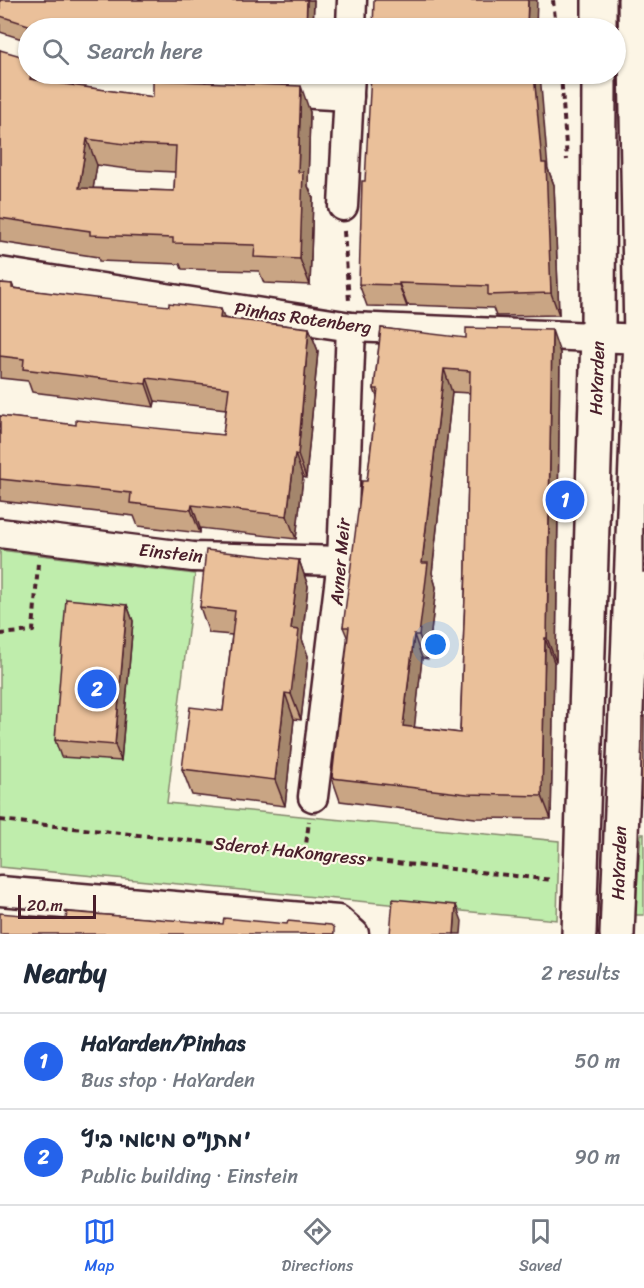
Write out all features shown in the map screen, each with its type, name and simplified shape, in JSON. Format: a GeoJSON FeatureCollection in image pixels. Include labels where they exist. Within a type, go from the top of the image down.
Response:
{"type":"FeatureCollection","features":[{"type":"Feature","properties":{"kind":"street"},"geometry":{"type":"LineString","coordinates":[[351,18],[352,0]]}},
{"type":"Feature","properties":{"kind":"street"},"geometry":{"type":"LineString","coordinates":[[599,0],[599,18]]}},
{"type":"Feature","properties":{"kind":"street","name":"HaYarden"},"geometry":{"type":"LineString","coordinates":[[617,934],[642,338],[635,0]]}},
{"type":"Feature","properties":{"kind":"street"},"geometry":{"type":"LineString","coordinates":[[146,84],[231,89],[350,85],[343,206]]}},
{"type":"Feature","properties":{"kind":"street","name":"HaYarden"},"geometry":{"type":"LineString","coordinates":[[579,934],[598,336],[599,84]]}},
{"type":"Feature","properties":{"kind":"street","name":"Pinhas Rotenberg"},"geometry":{"type":"LineString","coordinates":[[0,272],[351,327],[642,338]]}},
{"type":"Feature","properties":{"kind":"street","name":"Avner Meir"},"geometry":{"type":"LineString","coordinates":[[313,796],[342,561],[351,327]]}},
{"type":"Feature","properties":{"kind":"street","name":"Einstein"},"geometry":{"type":"LineString","coordinates":[[0,533],[193,557],[342,561]]}},
{"type":"Feature","properties":{"kind":"street"},"geometry":{"type":"LineString","coordinates":[[0,891],[338,920],[354,934]]}},
{"type":"Feature","properties":{"kind":"path"},"geometry":{"type":"LineString","coordinates":[[553,0],[555,18]]}},
{"type":"Feature","properties":{"kind":"path"},"geometry":{"type":"LineString","coordinates":[[343,206],[351,327]]}},
{"type":"Feature","properties":{"kind":"path"},"geometry":{"type":"LineString","coordinates":[[0,634],[33,631],[40,538]]}},
{"type":"Feature","properties":{"kind":"path","name":"Sderot HaKongress"},"geometry":{"type":"LineString","coordinates":[[0,820],[581,883]]}},
{"type":"Feature","properties":{"kind":"green space"},"geometry":{"type":"Polygon","coordinates":[[[0,550],[195,574],[167,803],[559,841],[557,920],[0,867],[0,550]]]}},
{"type":"Feature","properties":{"kind":"green space"},"geometry":{"type":"Polygon","coordinates":[[[641,834],[644,834],[644,915],[635,915],[641,834]]]}},
{"type":"Feature","properties":{"kind":"building"},"geometry":{"type":"Polygon","coordinates":[[[0,0],[307,0],[306,18],[18,18],[18,22],[0,16],[0,0]]]}},
{"type":"Feature","properties":{"kind":"building"},"geometry":{"type":"Polygon","coordinates":[[[374,0],[528,0],[527,18],[373,18],[374,0]]]}},
{"type":"Feature","properties":{"kind":"building"},"geometry":{"type":"Polygon","coordinates":[[[0,50],[18,55],[18,84],[64,84],[153,97],[153,84],[301,86],[298,172],[303,172],[300,259],[254,257],[255,245],[173,243],[173,238],[90,235],[90,231],[0,218],[0,50]],[[87,139],[79,188],[174,191],[176,146],[125,144],[87,139]]]}},
{"type":"Feature","properties":{"kind":"building"},"geometry":{"type":"Polygon","coordinates":[[[370,84],[535,84],[542,163],[546,163],[551,293],[488,295],[488,286],[359,284],[362,181],[365,181],[370,84]]]}},
{"type":"Feature","properties":{"kind":"building"},"geometry":{"type":"Polygon","coordinates":[[[0,283],[12,284],[12,288],[103,299],[221,309],[220,318],[309,328],[298,455],[295,454],[287,516],[192,505],[191,510],[130,503],[131,493],[0,479],[0,416],[76,425],[76,420],[223,435],[229,388],[147,378],[146,384],[23,369],[24,359],[0,356],[0,283]]]}},
{"type":"Feature","properties":{"kind":"building"},"geometry":{"type":"Polygon","coordinates":[[[381,328],[466,338],[466,328],[552,330],[542,796],[467,794],[332,778],[349,627],[343,627],[362,481],[367,481],[378,389],[374,389],[381,328]],[[444,369],[422,563],[428,563],[419,635],[414,635],[403,726],[460,733],[466,569],[470,371],[444,369]]]}},
{"type":"Feature","properties":{"kind":"building"},"geometry":{"type":"Polygon","coordinates":[[[644,504],[644,572],[643,572],[644,504]]]}},
{"type":"Feature","properties":{"kind":"building"},"geometry":{"type":"Polygon","coordinates":[[[206,550],[299,560],[291,629],[299,630],[291,694],[285,693],[275,780],[182,769],[190,707],[223,711],[235,611],[200,607],[206,550]]]}},
{"type":"Feature","properties":{"kind":"building"},"geometry":{"type":"Polygon","coordinates":[[[66,599],[127,605],[115,745],[55,740],[66,599]]]}},
{"type":"Feature","properties":{"kind":"building"},"geometry":{"type":"Polygon","coordinates":[[[642,717],[644,717],[644,797],[641,797],[642,717]]]}},
{"type":"Feature","properties":{"kind":"building"},"geometry":{"type":"Polygon","coordinates":[[[393,899],[456,905],[454,934],[390,934],[393,899]]]}},
{"type":"Feature","properties":{"kind":"building"},"geometry":{"type":"Polygon","coordinates":[[[67,912],[223,924],[224,918],[287,924],[288,921],[331,925],[334,928],[334,934],[0,934],[0,913],[66,919],[67,912]]]}},
{"type":"Feature","properties":{"kind":"place","name":"HaYarden/Pinhas"},"geometry":{"type":"Point","coordinates":[565,500]}},
{"type":"Feature","properties":{"kind":"place","name":"מתנ\"ס מיאמי ביץ'"},"geometry":{"type":"Point","coordinates":[97,689]}}]}
